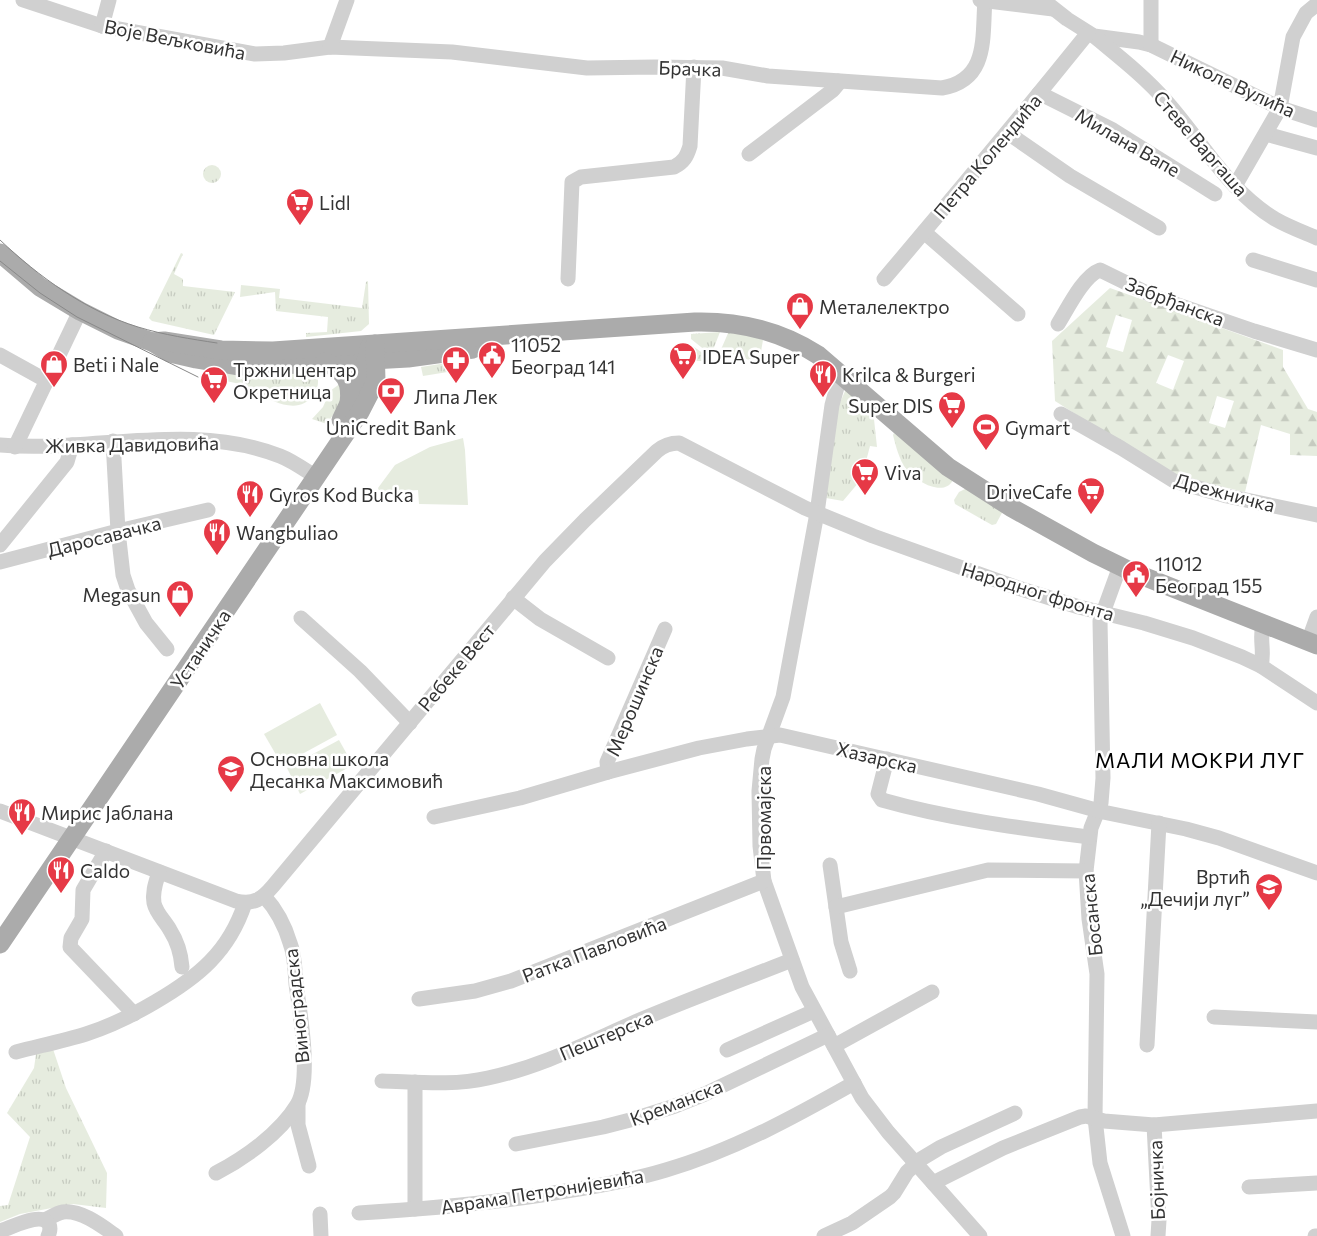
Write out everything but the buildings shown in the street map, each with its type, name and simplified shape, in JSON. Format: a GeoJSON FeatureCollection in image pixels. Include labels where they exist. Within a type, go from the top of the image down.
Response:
{"type":"FeatureCollection","features":[{"type":"Feature","properties":{"kind":"main road"},"geometry":{"type":"LineString","coordinates":[[0,253],[32,281],[80,311],[118,330],[152,342],[165,350],[179,355],[238,366],[325,362],[372,352],[514,334],[558,333],[696,322],[738,323],[772,333],[801,344],[818,355],[915,439],[966,480],[1041,524],[1120,566],[1313,644]]}},
{"type":"Feature","properties":{"kind":"main road"},"geometry":{"type":"LineString","coordinates":[[152,342],[222,350],[372,352],[408,358],[469,350],[558,333]]}},
{"type":"Feature","properties":{"kind":"main road","name":"Устаничка"},"geometry":{"type":"LineString","coordinates":[[0,944],[158,693],[312,474],[360,412],[376,380],[372,352]]}},
{"type":"Feature","properties":{"kind":"main road","name":"Устаничка"},"geometry":{"type":"LineString","coordinates":[[312,474],[349,406],[372,352]]}},
{"type":"Feature","properties":{"kind":"main road"},"geometry":{"type":"LineString","coordinates":[[376,380],[393,366],[408,358]]}},
{"type":"Feature","properties":{"kind":"main road"},"geometry":{"type":"LineString","coordinates":[[325,362],[340,370],[346,377],[350,390],[349,406]]}},
{"type":"Feature","properties":{"kind":"main road","name":"Устаничка"},"geometry":{"type":"LineString","coordinates":[[0,924],[66,837]]}},
{"type":"Feature","properties":{"kind":"street","name":"Воје Вељковића"},"geometry":{"type":"LineString","coordinates":[[23,0],[102,26],[255,54],[284,53],[330,47]]}},
{"type":"Feature","properties":{"kind":"street"},"geometry":{"type":"LineString","coordinates":[[102,26],[109,0]]}},
{"type":"Feature","properties":{"kind":"street"},"geometry":{"type":"LineString","coordinates":[[330,47],[346,0]]}},
{"type":"Feature","properties":{"kind":"street"},"geometry":{"type":"LineString","coordinates":[[980,0],[1048,5]]}},
{"type":"Feature","properties":{"kind":"street","name":"Брачка"},"geometry":{"type":"LineString","coordinates":[[330,47],[452,52],[587,68],[722,68],[768,76],[942,88],[964,81],[973,71],[979,60],[985,0]]}},
{"type":"Feature","properties":{"kind":"street"},"geometry":{"type":"LineString","coordinates":[[1151,0],[1151,45]]}},
{"type":"Feature","properties":{"kind":"street"},"geometry":{"type":"LineString","coordinates":[[1235,186],[1280,108],[1293,36],[1306,13],[1317,4]]}},
{"type":"Feature","properties":{"kind":"street","name":"Стеве Варгаша"},"geometry":{"type":"LineString","coordinates":[[1048,5],[1091,35],[1152,85],[1235,186],[1256,205],[1275,218],[1317,238]]}},
{"type":"Feature","properties":{"kind":"street","name":"Николе Вулића"},"geometry":{"type":"LineString","coordinates":[[1091,35],[1151,45],[1280,108],[1317,120]]}},
{"type":"Feature","properties":{"kind":"street","name":"Петра Колендића"},"geometry":{"type":"LineString","coordinates":[[884,279],[1091,35]]}},
{"type":"Feature","properties":{"kind":"street"},"geometry":{"type":"LineString","coordinates":[[568,279],[572,182],[581,177],[674,167],[683,161],[687,156],[690,146],[694,67]]}},
{"type":"Feature","properties":{"kind":"street"},"geometry":{"type":"LineString","coordinates":[[749,154],[833,90],[838,81]]}},
{"type":"Feature","properties":{"kind":"street","name":"Милана Вапе"},"geometry":{"type":"LineString","coordinates":[[1040,93],[1113,130],[1215,194]]}},
{"type":"Feature","properties":{"kind":"street"},"geometry":{"type":"LineString","coordinates":[[1008,133],[1070,176],[1158,228]]}},
{"type":"Feature","properties":{"kind":"street"},"geometry":{"type":"LineString","coordinates":[[1266,134],[1317,148]]}},
{"type":"Feature","properties":{"kind":"street"},"geometry":{"type":"LineString","coordinates":[[924,232],[1018,314]]}},
{"type":"Feature","properties":{"kind":"street"},"geometry":{"type":"LineString","coordinates":[[1253,260],[1317,280]]}},
{"type":"Feature","properties":{"kind":"street","name":"Забрђанска"},"geometry":{"type":"LineString","coordinates":[[1058,324],[1085,282],[1092,274],[1100,270],[1161,299],[1254,331],[1317,350]]}},
{"type":"Feature","properties":{"kind":"street"},"geometry":{"type":"LineString","coordinates":[[7,446],[47,381],[80,311]]}},
{"type":"Feature","properties":{"kind":"street"},"geometry":{"type":"LineString","coordinates":[[0,355],[47,381]]}},
{"type":"Feature","properties":{"kind":"street","name":"Првомајска"},"geometry":{"type":"LineString","coordinates":[[841,373],[832,405],[817,513],[783,697],[764,749],[760,791],[760,846],[764,881],[792,960],[814,1012],[870,1110],[980,1236]]}},
{"type":"Feature","properties":{"kind":"street","name":"Дрежничка"},"geometry":{"type":"LineString","coordinates":[[1061,414],[1174,481],[1227,496],[1317,515]]}},
{"type":"Feature","properties":{"kind":"street","name":"Живка Давидовића"},"geometry":{"type":"LineString","coordinates":[[7,446],[72,445],[145,440],[229,442],[245,444],[280,456],[312,474]]}},
{"type":"Feature","properties":{"kind":"street"},"geometry":{"type":"LineString","coordinates":[[112,441],[121,565],[126,587],[146,624],[167,648]]}},
{"type":"Feature","properties":{"kind":"street","name":"Ребеке Вест"},"geometry":{"type":"LineString","coordinates":[[245,903],[255,902],[264,896],[546,561],[585,520],[666,444],[679,443],[817,513]]}},
{"type":"Feature","properties":{"kind":"street"},"geometry":{"type":"LineString","coordinates":[[0,545],[67,462],[72,445]]}},
{"type":"Feature","properties":{"kind":"street","name":"Даросавачка"},"geometry":{"type":"LineString","coordinates":[[0,562],[208,510]]}},
{"type":"Feature","properties":{"kind":"street","name":"Народног фронта"},"geometry":{"type":"LineString","coordinates":[[817,513],[906,548],[1018,588],[1079,607],[1144,623],[1193,638],[1262,666],[1317,703]]}},
{"type":"Feature","properties":{"kind":"street","name":"Босанска"},"geometry":{"type":"LineString","coordinates":[[1120,566],[1102,612],[1099,633],[1104,778],[1101,803],[1089,836],[1086,871],[1089,919],[1097,974],[1095,1118],[1100,1163],[1123,1236]]}},
{"type":"Feature","properties":{"kind":"street"},"geometry":{"type":"LineString","coordinates":[[513,598],[540,619],[608,658]]}},
{"type":"Feature","properties":{"kind":"street"},"geometry":{"type":"LineString","coordinates":[[1313,644],[1317,617]]}},
{"type":"Feature","properties":{"kind":"street"},"geometry":{"type":"LineString","coordinates":[[301,618],[360,671],[410,723]]}},
{"type":"Feature","properties":{"kind":"street"},"geometry":{"type":"LineString","coordinates":[[1262,666],[1263,653],[1260,638],[1263,624]]}},
{"type":"Feature","properties":{"kind":"street","name":"Мерошинска"},"geometry":{"type":"LineString","coordinates":[[608,772],[608,762],[665,629]]}},
{"type":"Feature","properties":{"kind":"street","name":"Хазарска"},"geometry":{"type":"LineString","coordinates":[[434,817],[520,798],[699,748],[784,735],[1219,838],[1317,873]]}},
{"type":"Feature","properties":{"kind":"street"},"geometry":{"type":"LineString","coordinates":[[887,759],[878,794],[882,800],[952,816],[1015,827],[1089,836]]}},
{"type":"Feature","properties":{"kind":"street"},"geometry":{"type":"LineString","coordinates":[[0,811],[223,897],[245,903],[234,932],[224,946],[188,982],[114,1024],[86,1034],[16,1052]]}},
{"type":"Feature","properties":{"kind":"street"},"geometry":{"type":"LineString","coordinates":[[1148,1045],[1159,823]]}},
{"type":"Feature","properties":{"kind":"street"},"geometry":{"type":"LineString","coordinates":[[106,851],[83,890],[82,919],[72,938],[70,947],[134,1014]]}},
{"type":"Feature","properties":{"kind":"street"},"geometry":{"type":"LineString","coordinates":[[830,866],[841,942],[850,971]]}},
{"type":"Feature","properties":{"kind":"street"},"geometry":{"type":"LineString","coordinates":[[836,908],[988,870],[1086,871]]}},
{"type":"Feature","properties":{"kind":"street"},"geometry":{"type":"LineString","coordinates":[[159,872],[154,889],[154,904],[176,942],[181,956],[182,967]]}},
{"type":"Feature","properties":{"kind":"street","name":"Ратка Павловића"},"geometry":{"type":"LineString","coordinates":[[419,999],[475,991],[511,981],[764,881]]}},
{"type":"Feature","properties":{"kind":"street","name":"Виноградска"},"geometry":{"type":"LineString","coordinates":[[216,1173],[237,1162],[255,1148],[288,1117],[298,1104],[303,1085],[305,1058],[292,947],[277,914],[264,896]]}},
{"type":"Feature","properties":{"kind":"street","name":"Пештерска"},"geometry":{"type":"LineString","coordinates":[[382,1081],[447,1084],[503,1075],[548,1059],[792,960]]}},
{"type":"Feature","properties":{"kind":"street","name":"Креманска"},"geometry":{"type":"LineString","coordinates":[[516,1144],[603,1127],[675,1106],[831,1041],[932,992]]}},
{"type":"Feature","properties":{"kind":"street"},"geometry":{"type":"LineString","coordinates":[[726,1050],[814,1012]]}},
{"type":"Feature","properties":{"kind":"street"},"geometry":{"type":"LineString","coordinates":[[1214,1017],[1317,1022]]}},
{"type":"Feature","properties":{"kind":"street"},"geometry":{"type":"LineString","coordinates":[[415,1082],[415,1210]]}},
{"type":"Feature","properties":{"kind":"street","name":"Аврама Петронијевића"},"geometry":{"type":"LineString","coordinates":[[359,1213],[484,1204],[617,1182],[667,1170],[696,1160],[766,1130],[854,1083]]}},
{"type":"Feature","properties":{"kind":"street"},"geometry":{"type":"LineString","coordinates":[[298,1104],[298,1125],[308,1166]]}},
{"type":"Feature","properties":{"kind":"street"},"geometry":{"type":"LineString","coordinates":[[933,1183],[1003,1148],[1071,1120],[1086,1116],[1104,1121],[1154,1125],[1317,1111]]}},
{"type":"Feature","properties":{"kind":"street"},"geometry":{"type":"LineString","coordinates":[[824,1236],[852,1223],[890,1197],[915,1163],[941,1147],[1015,1113]]}},
{"type":"Feature","properties":{"kind":"street","name":"Бојничка"},"geometry":{"type":"LineString","coordinates":[[1154,1125],[1159,1220],[1158,1236]]}},
{"type":"Feature","properties":{"kind":"street"},"geometry":{"type":"LineString","coordinates":[[1249,1187],[1317,1183]]}},
{"type":"Feature","properties":{"kind":"street"},"geometry":{"type":"LineString","coordinates":[[0,1231],[30,1220],[45,1220],[57,1214],[72,1213],[95,1222],[116,1236]]}},
{"type":"Feature","properties":{"kind":"street"},"geometry":{"type":"LineString","coordinates":[[320,1214],[321,1236]]}},
{"type":"Feature","properties":{"kind":"street"},"geometry":{"type":"LineString","coordinates":[[45,1220],[50,1228],[48,1236]]}},
{"type":"Feature","properties":{"kind":"green space"},"geometry":{"type":"Polygon","coordinates":[[[212,165],[218,168],[221,174],[218,180],[212,183],[206,180],[203,174],[206,168],[212,165]]]}},
{"type":"Feature","properties":{"kind":"green space"},"geometry":{"type":"Polygon","coordinates":[[[181,253],[183,254],[174,274],[183,279],[183,286],[235,292],[214,335],[152,321],[149,318],[181,253]]]}},
{"type":"Feature","properties":{"kind":"green space"},"geometry":{"type":"Polygon","coordinates":[[[368,281],[369,324],[361,331],[306,337],[306,333],[327,332],[328,317],[276,311],[275,292],[240,297],[241,285],[280,289],[279,298],[362,308],[366,282],[368,281]]]}},
{"type":"Feature","properties":{"kind":"green space"},"geometry":{"type":"Polygon","coordinates":[[[1110,288],[1283,350],[1283,367],[1308,409],[1317,412],[1317,456],[1290,455],[1290,434],[1261,425],[1245,492],[1171,475],[1055,401],[1052,341],[1110,288]],[[1116,315],[1106,347],[1123,352],[1132,320],[1116,315]],[[1168,355],[1156,383],[1173,390],[1184,361],[1168,355]],[[1217,396],[1209,423],[1225,428],[1234,401],[1217,396]]]}},
{"type":"Feature","properties":{"kind":"green space"},"geometry":{"type":"Polygon","coordinates":[[[729,331],[763,340],[759,363],[731,354],[729,358],[719,354],[729,331]]]}},
{"type":"Feature","properties":{"kind":"green space"},"geometry":{"type":"Polygon","coordinates":[[[720,332],[711,355],[691,339],[691,334],[720,332]]]}},
{"type":"Feature","properties":{"kind":"green space"},"geometry":{"type":"Polygon","coordinates":[[[691,345],[710,358],[709,361],[693,361],[691,345]]]}},
{"type":"Feature","properties":{"kind":"green space"},"geometry":{"type":"Polygon","coordinates":[[[459,361],[460,370],[423,376],[421,367],[459,361]]]}},
{"type":"Feature","properties":{"kind":"green space"},"geometry":{"type":"Polygon","coordinates":[[[316,372],[318,383],[316,391],[307,402],[298,405],[279,403],[241,385],[218,379],[220,373],[252,376],[316,372]]]}},
{"type":"Feature","properties":{"kind":"green space"},"geometry":{"type":"Polygon","coordinates":[[[341,383],[340,404],[327,424],[312,419],[323,407],[330,391],[341,383]]]}},
{"type":"Feature","properties":{"kind":"green space"},"geometry":{"type":"Polygon","coordinates":[[[846,389],[873,410],[877,447],[870,446],[864,469],[855,478],[859,482],[843,501],[826,498],[838,407],[846,389]]]}},
{"type":"Feature","properties":{"kind":"green space"},"geometry":{"type":"Polygon","coordinates":[[[894,433],[953,480],[949,485],[937,488],[922,482],[910,474],[900,457],[894,433]]]}},
{"type":"Feature","properties":{"kind":"green space"},"geometry":{"type":"Polygon","coordinates":[[[463,438],[468,505],[419,504],[418,490],[380,493],[378,488],[395,465],[430,447],[463,438]]]}},
{"type":"Feature","properties":{"kind":"green space"},"geometry":{"type":"Polygon","coordinates":[[[967,488],[1003,511],[996,524],[992,525],[955,504],[954,500],[959,492],[967,488]]]}},
{"type":"Feature","properties":{"kind":"green space"},"geometry":{"type":"Polygon","coordinates":[[[320,703],[337,735],[282,765],[264,734],[320,703]]]}},
{"type":"Feature","properties":{"kind":"green space"},"geometry":{"type":"Polygon","coordinates":[[[339,740],[353,765],[300,794],[287,768],[339,740]]]}},
{"type":"Feature","properties":{"kind":"green space"},"geometry":{"type":"Polygon","coordinates":[[[51,1043],[66,1088],[107,1173],[106,1208],[73,1204],[20,1214],[0,1222],[0,1206],[8,1205],[30,1137],[7,1113],[34,1068],[37,1047],[51,1043]]]}},
{"type":"Feature","properties":{"kind":"tram line"},"geometry":{"type":"LineString","coordinates":[[0,240],[47,280],[100,312],[148,330],[217,343]]}},
{"type":"Feature","properties":{"kind":"tram line"},"geometry":{"type":"LineString","coordinates":[[0,261],[40,293],[77,317],[198,377]]}},
{"type":"Feature","properties":{"kind":"place","name":"Lidl"},"geometry":{"type":"Point","coordinates":[300,226]}},
{"type":"Feature","properties":{"kind":"place","name":"Металелектро"},"geometry":{"type":"Point","coordinates":[800,330]}},
{"type":"Feature","properties":{"kind":"place","name":"11052 Београд 141"},"geometry":{"type":"Point","coordinates":[492,379]}},
{"type":"Feature","properties":{"kind":"place","name":"IDEA Super"},"geometry":{"type":"Point","coordinates":[683,380]}},
{"type":"Feature","properties":{"kind":"place","name":"Липа Лек"},"geometry":{"type":"Point","coordinates":[456,384]}},
{"type":"Feature","properties":{"kind":"place","name":"Beti i Nale"},"geometry":{"type":"Point","coordinates":[54,388]}},
{"type":"Feature","properties":{"kind":"place","name":"Krilca & Burgeri"},"geometry":{"type":"Point","coordinates":[823,398]}},
{"type":"Feature","properties":{"kind":"place","name":"Тржни центар Окретница"},"geometry":{"type":"Point","coordinates":[214,404]}},
{"type":"Feature","properties":{"kind":"place","name":"UniCredit Bank"},"geometry":{"type":"Point","coordinates":[391,415]}},
{"type":"Feature","properties":{"kind":"place","name":"Super DIS"},"geometry":{"type":"Point","coordinates":[952,429]}},
{"type":"Feature","properties":{"kind":"place","name":"Gymart"},"geometry":{"type":"Point","coordinates":[986,451]}},
{"type":"Feature","properties":{"kind":"place","name":"Viva"},"geometry":{"type":"Point","coordinates":[865,496]}},
{"type":"Feature","properties":{"kind":"place","name":"DriveCafe"},"geometry":{"type":"Point","coordinates":[1091,515]}},
{"type":"Feature","properties":{"kind":"place","name":"Gyros Kod Bucka"},"geometry":{"type":"Point","coordinates":[250,518]}},
{"type":"Feature","properties":{"kind":"place","name":"Wangbuliao"},"geometry":{"type":"Point","coordinates":[217,556]}},
{"type":"Feature","properties":{"kind":"place","name":"11012 Београд 155"},"geometry":{"type":"Point","coordinates":[1136,598]}},
{"type":"Feature","properties":{"kind":"place","name":"Megasun"},"geometry":{"type":"Point","coordinates":[180,618]}},
{"type":"Feature","properties":{"kind":"place","name":"Основна школа Десанка Максимовић"},"geometry":{"type":"Point","coordinates":[231,793]}},
{"type":"Feature","properties":{"kind":"place","name":"Мирис Јаблана"},"geometry":{"type":"Point","coordinates":[22,836]}},
{"type":"Feature","properties":{"kind":"place","name":"Caldo"},"geometry":{"type":"Point","coordinates":[61,894]}},
{"type":"Feature","properties":{"kind":"place","name":"Вртић „Дечији луг”"},"geometry":{"type":"Point","coordinates":[1269,911]}},
{"type":"Feature","properties":{"kind":"district","name":"МАЛИ МОКРИ ЛУГ"},"geometry":{"type":"Point","coordinates":[1200,759]}}]}
